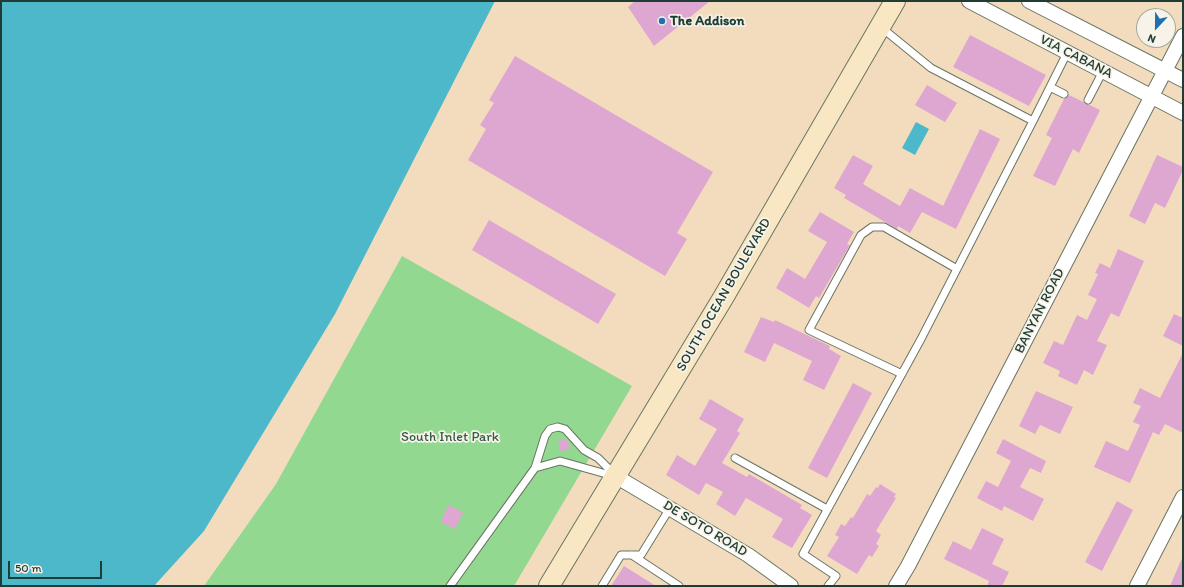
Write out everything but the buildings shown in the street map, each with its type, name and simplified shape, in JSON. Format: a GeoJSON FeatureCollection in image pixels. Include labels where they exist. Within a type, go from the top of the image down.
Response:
{"type":"FeatureCollection","features":[{"type":"Feature","properties":{"kind":"main road","name":"SOUTH OCEAN BOULEVARD"},"geometry":{"type":"LineString","coordinates":[[549,586],[723,298],[895,1]]}},
{"type":"Feature","properties":{"kind":"street","name":"VIA CABANA"},"geometry":{"type":"LineString","coordinates":[[969,1],[1183,113]]}},
{"type":"Feature","properties":{"kind":"street","name":"VIA CABANA"},"geometry":{"type":"LineString","coordinates":[[1029,1],[1183,80]]}},
{"type":"Feature","properties":{"kind":"street","name":"BANYAN ROAD"},"geometry":{"type":"LineString","coordinates":[[896,586],[1183,36]]}},
{"type":"Feature","properties":{"kind":"street","name":"DE SOTO ROAD"},"geometry":{"type":"LineString","coordinates":[[616,477],[748,555],[791,586]]}},
{"type":"Feature","properties":{"kind":"street"},"geometry":{"type":"LineString","coordinates":[[1137,586],[1183,497]]}},
{"type":"Feature","properties":{"kind":"lane"},"geometry":{"type":"LineString","coordinates":[[880,27],[931,68],[1033,121]]}},
{"type":"Feature","properties":{"kind":"lane"},"geometry":{"type":"LineString","coordinates":[[828,586],[836,576],[803,554],[902,374],[1067,53]]}},
{"type":"Feature","properties":{"kind":"lane"},"geometry":{"type":"LineString","coordinates":[[1088,100],[1103,71]]}},
{"type":"Feature","properties":{"kind":"lane"},"geometry":{"type":"LineString","coordinates":[[1050,87],[1064,94]]}},
{"type":"Feature","properties":{"kind":"lane"},"geometry":{"type":"LineString","coordinates":[[902,374],[809,330],[861,235],[872,227],[884,227],[957,269]]}},
{"type":"Feature","properties":{"kind":"lane"},"geometry":{"type":"LineString","coordinates":[[450,586],[535,468],[545,436],[550,429],[558,427],[565,429],[581,447],[598,458],[616,477]]}},
{"type":"Feature","properties":{"kind":"lane"},"geometry":{"type":"LineString","coordinates":[[735,458],[827,510]]}},
{"type":"Feature","properties":{"kind":"lane"},"geometry":{"type":"LineString","coordinates":[[535,468],[560,461],[616,477]]}},
{"type":"Feature","properties":{"kind":"lane"},"geometry":{"type":"LineString","coordinates":[[602,586],[621,555],[641,555],[670,508]]}},
{"type":"Feature","properties":{"kind":"lane"},"geometry":{"type":"LineString","coordinates":[[632,555],[679,586]]}},
{"type":"Feature","properties":{"kind":"green space","name":"South Inlet Park"},"geometry":{"type":"Polygon","coordinates":[[[402,256],[632,386],[514,586],[204,586],[276,484],[402,256]]]}},
{"type":"Feature","properties":{"kind":"water"},"geometry":{"type":"Polygon","coordinates":[[[1,1],[495,1],[335,314],[204,531],[154,586],[1,586],[1,1]]]}},
{"type":"Feature","properties":{"kind":"water"},"geometry":{"type":"Polygon","coordinates":[[[916,122],[929,129],[915,155],[902,148],[916,122]]]}},
{"type":"Feature","properties":{"kind":"place","name":"The Addison"},"geometry":{"type":"Point","coordinates":[662,21]}}]}
